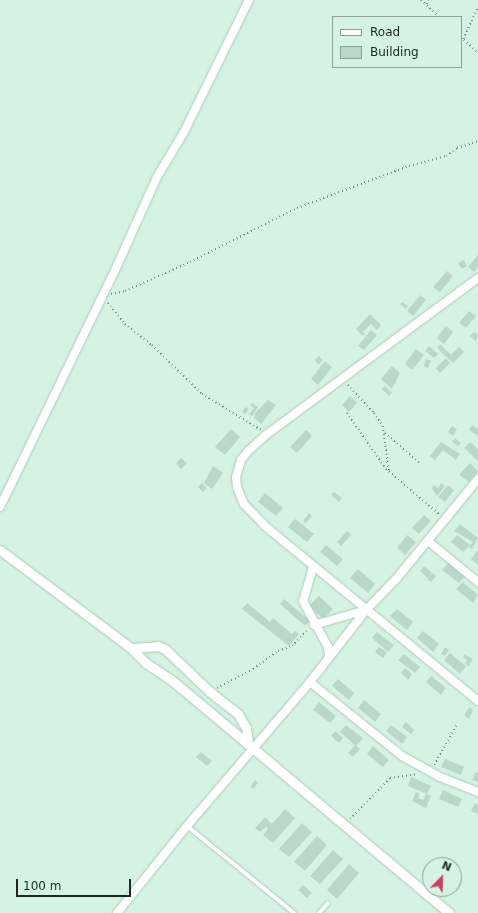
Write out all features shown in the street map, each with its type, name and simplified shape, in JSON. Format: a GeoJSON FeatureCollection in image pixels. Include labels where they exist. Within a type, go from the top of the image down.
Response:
{"type":"FeatureCollection","features":[{"type":"Feature","properties":{"kind":"street"},"geometry":{"type":"LineString","coordinates":[[0,507],[103,295],[157,177],[184,132],[249,0]]}},
{"type":"Feature","properties":{"kind":"street"},"geometry":{"type":"LineString","coordinates":[[478,278],[267,434],[248,450],[241,460],[236,477],[236,487],[252,514],[313,567],[478,701]]}},
{"type":"Feature","properties":{"kind":"street"},"geometry":{"type":"LineString","coordinates":[[117,913],[251,745],[310,682],[366,610],[428,541],[478,479]]}},
{"type":"Feature","properties":{"kind":"street"},"geometry":{"type":"LineString","coordinates":[[428,541],[478,582]]}},
{"type":"Feature","properties":{"kind":"street"},"geometry":{"type":"LineString","coordinates":[[0,550],[131,648],[146,663],[169,678],[251,745],[343,825],[449,913]]}},
{"type":"Feature","properties":{"kind":"street"},"geometry":{"type":"LineString","coordinates":[[313,567],[303,601],[314,625],[328,647],[329,656]]}},
{"type":"Feature","properties":{"kind":"street"},"geometry":{"type":"LineString","coordinates":[[314,625],[366,610]]}},
{"type":"Feature","properties":{"kind":"street"},"geometry":{"type":"LineString","coordinates":[[131,648],[162,646],[210,692],[241,718],[248,733],[251,745]]}},
{"type":"Feature","properties":{"kind":"street"},"geometry":{"type":"LineString","coordinates":[[310,682],[393,749],[423,768],[478,792]]}},
{"type":"Feature","properties":{"kind":"lane"},"geometry":{"type":"LineString","coordinates":[[187,826],[294,913]]}},
{"type":"Feature","properties":{"kind":"lane"},"geometry":{"type":"LineString","coordinates":[[319,913],[328,903]]}},
{"type":"Feature","properties":{"kind":"path"},"geometry":{"type":"LineString","coordinates":[[421,0],[439,16]]}},
{"type":"Feature","properties":{"kind":"path"},"geometry":{"type":"LineString","coordinates":[[426,4],[428,0]]}},
{"type":"Feature","properties":{"kind":"path"},"geometry":{"type":"LineString","coordinates":[[478,7],[464,39],[478,53]]}},
{"type":"Feature","properties":{"kind":"path"},"geometry":{"type":"LineString","coordinates":[[103,295],[118,294],[133,288],[318,199],[409,166],[446,156],[457,148],[478,141]]}},
{"type":"Feature","properties":{"kind":"path"},"geometry":{"type":"LineString","coordinates":[[103,295],[125,324],[152,345],[202,394],[267,434]]}},
{"type":"Feature","properties":{"kind":"path"},"geometry":{"type":"LineString","coordinates":[[342,379],[374,413],[384,431],[394,444],[419,462]]}},
{"type":"Feature","properties":{"kind":"path"},"geometry":{"type":"LineString","coordinates":[[347,413],[390,473],[445,519]]}},
{"type":"Feature","properties":{"kind":"path"},"geometry":{"type":"LineString","coordinates":[[384,431],[390,473]]}},
{"type":"Feature","properties":{"kind":"path"},"geometry":{"type":"LineString","coordinates":[[210,692],[253,669],[278,651],[292,646],[314,625]]}},
{"type":"Feature","properties":{"kind":"path"},"geometry":{"type":"LineString","coordinates":[[431,772],[457,724]]}},
{"type":"Feature","properties":{"kind":"path"},"geometry":{"type":"LineString","coordinates":[[343,825],[367,804],[390,778],[417,775],[423,768]]}},
{"type":"Feature","properties":{"kind":"building"},"geometry":{"type":"Polygon","coordinates":[[[478,255],[478,267],[474,272],[468,267],[478,255]]]}},
{"type":"Feature","properties":{"kind":"building"},"geometry":{"type":"Polygon","coordinates":[[[464,260],[467,266],[462,269],[458,263],[464,260]]]}},
{"type":"Feature","properties":{"kind":"building"},"geometry":{"type":"Polygon","coordinates":[[[447,271],[453,276],[440,292],[433,287],[447,271]]]}},
{"type":"Feature","properties":{"kind":"building"},"geometry":{"type":"Polygon","coordinates":[[[420,295],[426,300],[413,316],[407,311],[420,295]]]}},
{"type":"Feature","properties":{"kind":"building"},"geometry":{"type":"Polygon","coordinates":[[[402,302],[408,306],[406,309],[400,304],[402,302]]]}},
{"type":"Feature","properties":{"kind":"building"},"geometry":{"type":"Polygon","coordinates":[[[469,311],[476,316],[466,328],[459,323],[469,311]]]}},
{"type":"Feature","properties":{"kind":"building"},"geometry":{"type":"Polygon","coordinates":[[[370,314],[381,325],[377,330],[371,324],[363,332],[365,334],[363,336],[356,329],[370,314]]]}},
{"type":"Feature","properties":{"kind":"building"},"geometry":{"type":"Polygon","coordinates":[[[446,326],[453,332],[444,344],[437,338],[446,326]]]}},
{"type":"Feature","properties":{"kind":"building"},"geometry":{"type":"Polygon","coordinates":[[[371,330],[377,335],[364,350],[358,346],[371,330]]]}},
{"type":"Feature","properties":{"kind":"building"},"geometry":{"type":"Polygon","coordinates":[[[474,332],[478,335],[476,341],[470,336],[474,332]]]}},
{"type":"Feature","properties":{"kind":"building"},"geometry":{"type":"Polygon","coordinates":[[[440,344],[451,355],[459,347],[464,352],[453,363],[437,348],[440,344]]]}},
{"type":"Feature","properties":{"kind":"building"},"geometry":{"type":"Polygon","coordinates":[[[429,346],[438,354],[434,358],[425,351],[429,346]]]}},
{"type":"Feature","properties":{"kind":"building"},"geometry":{"type":"Polygon","coordinates":[[[416,349],[424,355],[412,370],[405,364],[416,349]]]}},
{"type":"Feature","properties":{"kind":"building"},"geometry":{"type":"Polygon","coordinates":[[[319,356],[323,360],[318,365],[315,360],[319,356]]]}},
{"type":"Feature","properties":{"kind":"building"},"geometry":{"type":"Polygon","coordinates":[[[446,358],[450,363],[440,373],[436,368],[446,358]]]}},
{"type":"Feature","properties":{"kind":"building"},"geometry":{"type":"Polygon","coordinates":[[[426,359],[431,361],[428,368],[424,366],[426,359]]]}},
{"type":"Feature","properties":{"kind":"building"},"geometry":{"type":"Polygon","coordinates":[[[325,361],[332,367],[318,385],[311,379],[325,361]]]}},
{"type":"Feature","properties":{"kind":"building"},"geometry":{"type":"Polygon","coordinates":[[[392,366],[400,373],[392,389],[381,379],[392,366]]]}},
{"type":"Feature","properties":{"kind":"building"},"geometry":{"type":"Polygon","coordinates":[[[385,386],[392,393],[389,396],[382,389],[385,386]]]}},
{"type":"Feature","properties":{"kind":"building"},"geometry":{"type":"Polygon","coordinates":[[[350,396],[357,403],[349,412],[342,405],[350,396]]]}},
{"type":"Feature","properties":{"kind":"building"},"geometry":{"type":"Polygon","coordinates":[[[268,400],[276,405],[261,424],[254,418],[255,413],[268,400]]]}},
{"type":"Feature","properties":{"kind":"building"},"geometry":{"type":"Polygon","coordinates":[[[252,403],[258,407],[252,416],[249,414],[254,408],[250,405],[252,403]]]}},
{"type":"Feature","properties":{"kind":"building"},"geometry":{"type":"Polygon","coordinates":[[[246,407],[249,409],[245,414],[242,412],[246,407]]]}},
{"type":"Feature","properties":{"kind":"building"},"geometry":{"type":"Polygon","coordinates":[[[472,425],[478,429],[478,436],[469,430],[472,425]]]}},
{"type":"Feature","properties":{"kind":"building"},"geometry":{"type":"Polygon","coordinates":[[[452,426],[457,429],[453,436],[448,432],[452,426]]]}},
{"type":"Feature","properties":{"kind":"building"},"geometry":{"type":"Polygon","coordinates":[[[231,429],[240,437],[225,455],[215,447],[231,429]]]}},
{"type":"Feature","properties":{"kind":"building"},"geometry":{"type":"Polygon","coordinates":[[[306,430],[312,436],[297,453],[290,447],[306,430]]]}},
{"type":"Feature","properties":{"kind":"building"},"geometry":{"type":"Polygon","coordinates":[[[455,438],[461,443],[458,446],[452,442],[455,438]]]}},
{"type":"Feature","properties":{"kind":"building"},"geometry":{"type":"Polygon","coordinates":[[[441,442],[460,454],[456,460],[443,450],[435,460],[430,456],[441,442]]]}},
{"type":"Feature","properties":{"kind":"building"},"geometry":{"type":"Polygon","coordinates":[[[470,442],[478,449],[478,461],[464,448],[470,442]]]}},
{"type":"Feature","properties":{"kind":"building"},"geometry":{"type":"Polygon","coordinates":[[[181,458],[187,463],[181,469],[176,463],[181,458]]]}},
{"type":"Feature","properties":{"kind":"building"},"geometry":{"type":"Polygon","coordinates":[[[470,463],[478,471],[469,482],[459,475],[470,463]]]}},
{"type":"Feature","properties":{"kind":"building"},"geometry":{"type":"Polygon","coordinates":[[[213,466],[223,473],[212,489],[204,483],[213,466]]]}},
{"type":"Feature","properties":{"kind":"building"},"geometry":{"type":"Polygon","coordinates":[[[202,483],[207,488],[203,492],[198,487],[202,483]]]}},
{"type":"Feature","properties":{"kind":"building"},"geometry":{"type":"Polygon","coordinates":[[[441,483],[445,486],[437,496],[432,488],[434,485],[438,488],[441,483]]]}},
{"type":"Feature","properties":{"kind":"building"},"geometry":{"type":"Polygon","coordinates":[[[448,485],[454,490],[445,502],[438,497],[448,485]]]}},
{"type":"Feature","properties":{"kind":"building"},"geometry":{"type":"Polygon","coordinates":[[[334,492],[342,498],[339,502],[331,495],[334,492]]]}},
{"type":"Feature","properties":{"kind":"building"},"geometry":{"type":"Polygon","coordinates":[[[265,493],[283,508],[276,516],[258,502],[265,493]]]}},
{"type":"Feature","properties":{"kind":"building"},"geometry":{"type":"Polygon","coordinates":[[[309,513],[312,516],[306,523],[303,521],[309,513]]]}},
{"type":"Feature","properties":{"kind":"building"},"geometry":{"type":"Polygon","coordinates":[[[424,515],[431,521],[419,534],[412,528],[424,515]]]}},
{"type":"Feature","properties":{"kind":"building"},"geometry":{"type":"Polygon","coordinates":[[[295,519],[314,534],[307,542],[288,527],[295,519]]]}},
{"type":"Feature","properties":{"kind":"building"},"geometry":{"type":"Polygon","coordinates":[[[460,524],[478,538],[472,549],[469,547],[473,542],[454,531],[460,524]]]}},
{"type":"Feature","properties":{"kind":"building"},"geometry":{"type":"Polygon","coordinates":[[[347,531],[351,535],[341,546],[337,542],[347,531]]]}},
{"type":"Feature","properties":{"kind":"building"},"geometry":{"type":"Polygon","coordinates":[[[407,535],[416,542],[405,555],[397,548],[407,535]]]}},
{"type":"Feature","properties":{"kind":"building"},"geometry":{"type":"Polygon","coordinates":[[[457,535],[470,545],[463,552],[451,542],[457,535]]]}},
{"type":"Feature","properties":{"kind":"building"},"geometry":{"type":"Polygon","coordinates":[[[326,545],[343,559],[337,566],[320,552],[326,545]]]}},
{"type":"Feature","properties":{"kind":"building"},"geometry":{"type":"Polygon","coordinates":[[[477,551],[478,552],[478,565],[471,559],[477,551]]]}},
{"type":"Feature","properties":{"kind":"building"},"geometry":{"type":"Polygon","coordinates":[[[449,562],[465,576],[459,583],[442,570],[449,562]]]}},
{"type":"Feature","properties":{"kind":"building"},"geometry":{"type":"Polygon","coordinates":[[[424,566],[432,573],[428,578],[420,571],[424,566]]]}},
{"type":"Feature","properties":{"kind":"building"},"geometry":{"type":"Polygon","coordinates":[[[358,569],[375,584],[368,593],[350,578],[358,569]]]}},
{"type":"Feature","properties":{"kind":"building"},"geometry":{"type":"Polygon","coordinates":[[[433,573],[436,576],[431,582],[427,579],[433,573]]]}},
{"type":"Feature","properties":{"kind":"building"},"geometry":{"type":"Polygon","coordinates":[[[463,582],[478,595],[473,603],[456,589],[463,582]]]}},
{"type":"Feature","properties":{"kind":"building"},"geometry":{"type":"Polygon","coordinates":[[[319,596],[333,609],[323,619],[309,606],[319,596]]]}},
{"type":"Feature","properties":{"kind":"building"},"geometry":{"type":"Polygon","coordinates":[[[284,599],[310,621],[305,626],[280,604],[284,599]]]}},
{"type":"Feature","properties":{"kind":"building"},"geometry":{"type":"Polygon","coordinates":[[[247,603],[270,622],[273,618],[292,634],[295,631],[299,634],[289,646],[242,609],[247,603]]]}},
{"type":"Feature","properties":{"kind":"building"},"geometry":{"type":"Polygon","coordinates":[[[397,609],[413,622],[407,630],[390,616],[397,609]]]}},
{"type":"Feature","properties":{"kind":"building"},"geometry":{"type":"Polygon","coordinates":[[[423,631],[439,644],[433,652],[417,638],[423,631]]]}},
{"type":"Feature","properties":{"kind":"building"},"geometry":{"type":"Polygon","coordinates":[[[377,632],[394,645],[388,652],[372,638],[377,632]]]}},
{"type":"Feature","properties":{"kind":"building"},"geometry":{"type":"Polygon","coordinates":[[[379,647],[387,652],[383,658],[375,652],[379,647]]]}},
{"type":"Feature","properties":{"kind":"building"},"geometry":{"type":"Polygon","coordinates":[[[445,647],[449,650],[445,656],[441,654],[445,647]]]}},
{"type":"Feature","properties":{"kind":"building"},"geometry":{"type":"Polygon","coordinates":[[[450,653],[466,666],[460,674],[444,660],[450,653]]]}},
{"type":"Feature","properties":{"kind":"building"},"geometry":{"type":"Polygon","coordinates":[[[404,654],[420,667],[415,673],[398,660],[404,654]]]}},
{"type":"Feature","properties":{"kind":"building"},"geometry":{"type":"Polygon","coordinates":[[[464,654],[473,659],[469,666],[465,664],[467,660],[463,657],[464,654]]]}},
{"type":"Feature","properties":{"kind":"building"},"geometry":{"type":"Polygon","coordinates":[[[405,668],[412,674],[408,680],[401,673],[405,668]]]}},
{"type":"Feature","properties":{"kind":"building"},"geometry":{"type":"Polygon","coordinates":[[[431,676],[446,688],[441,695],[426,682],[431,676]]]}},
{"type":"Feature","properties":{"kind":"building"},"geometry":{"type":"Polygon","coordinates":[[[338,679],[354,693],[349,700],[332,686],[338,679]]]}},
{"type":"Feature","properties":{"kind":"building"},"geometry":{"type":"Polygon","coordinates":[[[364,700],[381,714],[375,722],[358,708],[364,700]]]}},
{"type":"Feature","properties":{"kind":"building"},"geometry":{"type":"Polygon","coordinates":[[[319,702],[336,716],[330,723],[313,710],[319,702]]]}},
{"type":"Feature","properties":{"kind":"building"},"geometry":{"type":"Polygon","coordinates":[[[470,707],[473,710],[469,719],[464,715],[470,707]]]}},
{"type":"Feature","properties":{"kind":"building"},"geometry":{"type":"Polygon","coordinates":[[[406,722],[414,730],[411,734],[402,727],[406,722]]]}},
{"type":"Feature","properties":{"kind":"building"},"geometry":{"type":"Polygon","coordinates":[[[346,725],[363,738],[356,746],[340,732],[346,725]]]}},
{"type":"Feature","properties":{"kind":"building"},"geometry":{"type":"Polygon","coordinates":[[[391,725],[407,737],[402,744],[386,731],[391,725]]]}},
{"type":"Feature","properties":{"kind":"building"},"geometry":{"type":"Polygon","coordinates":[[[335,731],[343,738],[339,743],[331,736],[335,731]]]}},
{"type":"Feature","properties":{"kind":"building"},"geometry":{"type":"Polygon","coordinates":[[[355,745],[360,749],[353,757],[348,753],[355,745]]]}},
{"type":"Feature","properties":{"kind":"building"},"geometry":{"type":"Polygon","coordinates":[[[373,746],[389,760],[383,767],[367,754],[373,746]]]}},
{"type":"Feature","properties":{"kind":"building"},"geometry":{"type":"Polygon","coordinates":[[[201,752],[212,761],[207,766],[196,757],[201,752]]]}},
{"type":"Feature","properties":{"kind":"building"},"geometry":{"type":"Polygon","coordinates":[[[445,759],[464,767],[461,775],[441,767],[445,759]]]}},
{"type":"Feature","properties":{"kind":"building"},"geometry":{"type":"Polygon","coordinates":[[[476,772],[478,773],[478,782],[472,780],[476,772]]]}},
{"type":"Feature","properties":{"kind":"building"},"geometry":{"type":"Polygon","coordinates":[[[411,777],[431,786],[427,794],[408,786],[411,777]]]}},
{"type":"Feature","properties":{"kind":"building"},"geometry":{"type":"Polygon","coordinates":[[[255,780],[258,782],[254,789],[250,787],[255,780]]]}},
{"type":"Feature","properties":{"kind":"building"},"geometry":{"type":"Polygon","coordinates":[[[443,790],[462,799],[458,807],[439,799],[443,790]]]}},
{"type":"Feature","properties":{"kind":"building"},"geometry":{"type":"Polygon","coordinates":[[[416,792],[420,793],[418,798],[423,800],[426,794],[431,796],[426,808],[412,801],[416,792]]]}},
{"type":"Feature","properties":{"kind":"building"},"geometry":{"type":"Polygon","coordinates":[[[475,803],[478,805],[478,814],[471,811],[475,803]]]}},
{"type":"Feature","properties":{"kind":"building"},"geometry":{"type":"Polygon","coordinates":[[[285,809],[295,818],[273,843],[263,835],[268,829],[266,827],[260,832],[255,828],[265,817],[272,824],[285,809]]]}},
{"type":"Feature","properties":{"kind":"building"},"geometry":{"type":"Polygon","coordinates":[[[302,823],[312,832],[289,857],[279,849],[302,823]]]}},
{"type":"Feature","properties":{"kind":"building"},"geometry":{"type":"Polygon","coordinates":[[[317,836],[327,845],[305,871],[294,862],[317,836]]]}},
{"type":"Feature","properties":{"kind":"building"},"geometry":{"type":"Polygon","coordinates":[[[333,850],[343,859],[320,884],[310,876],[333,850]]]}},
{"type":"Feature","properties":{"kind":"building"},"geometry":{"type":"Polygon","coordinates":[[[349,864],[359,873],[337,899],[327,890],[349,864]]]}},
{"type":"Feature","properties":{"kind":"building"},"geometry":{"type":"Polygon","coordinates":[[[303,885],[312,893],[307,898],[298,890],[303,885]]]}}]}
